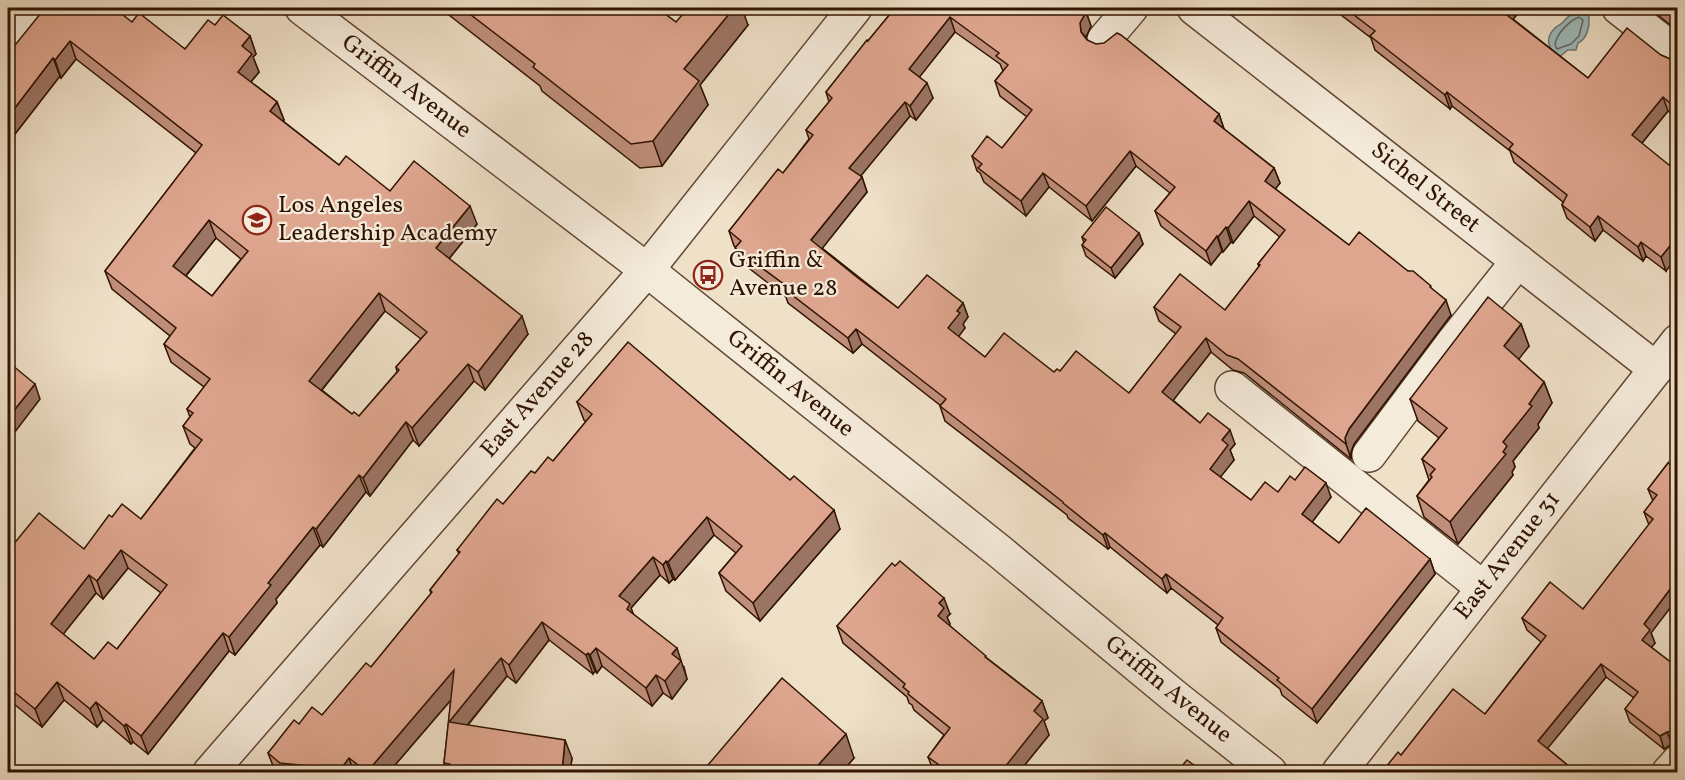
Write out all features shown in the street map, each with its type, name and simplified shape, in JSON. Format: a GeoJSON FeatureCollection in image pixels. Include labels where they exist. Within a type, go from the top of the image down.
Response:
{"type":"FeatureCollection","features":[{"type":"Feature","properties":{"kind":"street"},"geometry":{"type":"LineString","coordinates":[[8,50],[42,8]]}},
{"type":"Feature","properties":{"kind":"street","name":"Griffin Avenue"},"geometry":{"type":"LineString","coordinates":[[302,8],[647,270],[999,551],[1270,772]]}},
{"type":"Feature","properties":{"kind":"street","name":"East Avenue 28"},"geometry":{"type":"LineString","coordinates":[[210,772],[647,270],[855,8]]}},
{"type":"Feature","properties":{"kind":"street"},"geometry":{"type":"LineString","coordinates":[[1104,40],[1131,8]]}},
{"type":"Feature","properties":{"kind":"street","name":"Sichel Street"},"geometry":{"type":"LineString","coordinates":[[1194,8],[1656,369]]}},
{"type":"Feature","properties":{"kind":"street"},"geometry":{"type":"LineString","coordinates":[[1619,8],[1677,54]]}},
{"type":"Feature","properties":{"kind":"street"},"geometry":{"type":"LineString","coordinates":[[1369,454],[1518,261]]}},
{"type":"Feature","properties":{"kind":"street","name":"East Avenue 31"},"geometry":{"type":"LineString","coordinates":[[1339,772],[1677,341]]}},
{"type":"Feature","properties":{"kind":"street"},"geometry":{"type":"LineString","coordinates":[[1232,388],[1483,588]]}},
{"type":"Feature","properties":{"kind":"street"},"geometry":{"type":"LineString","coordinates":[[1669,772],[1677,762]]}},
{"type":"Feature","properties":{"kind":"water"},"geometry":{"type":"Polygon","coordinates":[[[1581,10],[1589,17],[1586,35],[1578,43],[1576,50],[1568,50],[1559,57],[1549,44],[1549,37],[1555,28],[1570,15],[1581,10]]]}},
{"type":"Feature","properties":{"kind":"building"},"geometry":{"type":"Polygon","coordinates":[[[45,8],[114,8],[132,22],[139,13],[185,49],[208,20],[215,25],[223,15],[250,36],[242,46],[252,54],[238,72],[277,102],[270,111],[339,165],[346,156],[390,191],[414,161],[470,206],[436,248],[522,316],[478,372],[468,364],[412,428],[406,422],[363,478],[359,475],[316,529],[313,527],[268,583],[271,585],[229,637],[223,633],[141,736],[126,724],[124,726],[96,702],[90,709],[57,682],[35,709],[8,687],[8,551],[39,513],[84,549],[109,515],[112,517],[122,504],[141,519],[202,440],[183,426],[193,413],[187,409],[210,379],[164,344],[176,328],[105,271],[202,145],[70,41],[55,60],[53,58],[8,117],[8,49],[16,44],[45,8]],[[209,220],[173,266],[212,296],[248,251],[209,220]],[[379,293],[309,381],[352,414],[354,412],[359,416],[399,370],[396,367],[427,332],[379,293]],[[121,550],[97,581],[89,575],[51,624],[94,659],[108,642],[117,649],[167,585],[121,550]]]}},
{"type":"Feature","properties":{"kind":"building"},"geometry":{"type":"Polygon","coordinates":[[[462,8],[657,8],[676,22],[688,8],[734,8],[684,69],[699,81],[653,141],[631,144],[533,67],[535,64],[462,8]]]}},
{"type":"Feature","properties":{"kind":"building"},"geometry":{"type":"Polygon","coordinates":[[[895,8],[1080,8],[1086,12],[1080,23],[1081,32],[1087,40],[1096,44],[1104,43],[1117,33],[1121,35],[1219,114],[1214,121],[1274,168],[1265,181],[1349,245],[1359,232],[1408,271],[1413,271],[1446,300],[1349,429],[1345,438],[1346,444],[1238,359],[1227,355],[1206,338],[1162,392],[1200,423],[1208,413],[1230,430],[1222,440],[1228,445],[1210,469],[1251,500],[1265,482],[1278,492],[1290,476],[1295,480],[1305,467],[1326,483],[1302,514],[1339,543],[1366,508],[1430,559],[1312,709],[1277,680],[1279,678],[1216,628],[1223,618],[1166,574],[1162,579],[1105,533],[1103,535],[940,406],[946,399],[856,329],[848,338],[783,288],[785,285],[735,248],[741,241],[729,231],[778,169],[783,173],[813,135],[806,130],[832,98],[826,92],[895,8]],[[950,17],[909,69],[927,83],[910,106],[905,102],[849,168],[862,177],[811,240],[898,308],[927,275],[963,303],[957,311],[960,313],[948,328],[985,357],[1004,333],[1054,372],[1057,369],[1060,371],[1076,351],[1129,393],[1181,327],[1154,307],[1180,274],[1225,310],[1285,230],[1249,201],[1206,251],[1155,211],[1175,187],[1130,151],[1086,206],[1043,173],[1021,201],[978,168],[982,164],[972,156],[987,136],[1002,148],[1032,110],[995,81],[1008,65],[996,56],[999,53],[950,17]]]}},
{"type":"Feature","properties":{"kind":"building"},"geometry":{"type":"Polygon","coordinates":[[[1345,8],[1507,8],[1503,12],[1588,78],[1627,28],[1661,55],[1670,59],[1677,58],[1677,109],[1663,97],[1632,135],[1669,165],[1677,155],[1677,237],[1661,257],[1641,242],[1638,247],[1598,216],[1590,227],[1562,205],[1567,195],[1509,149],[1513,144],[1447,92],[1445,95],[1370,36],[1375,31],[1345,8]]]}},
{"type":"Feature","properties":{"kind":"building"},"geometry":{"type":"Polygon","coordinates":[[[1662,8],[1677,8],[1677,20],[1662,8]]]}},
{"type":"Feature","properties":{"kind":"building"},"geometry":{"type":"Polygon","coordinates":[[[1106,207],[1139,233],[1111,268],[1082,245],[1086,240],[1082,237],[1106,207]]]}},
{"type":"Feature","properties":{"kind":"building"},"geometry":{"type":"Polygon","coordinates":[[[1488,297],[1521,324],[1504,346],[1544,382],[1529,404],[1532,406],[1503,442],[1507,446],[1503,452],[1506,454],[1450,522],[1417,496],[1432,477],[1430,475],[1435,469],[1422,459],[1447,428],[1410,399],[1488,297]]]}},
{"type":"Feature","properties":{"kind":"building"},"geometry":{"type":"Polygon","coordinates":[[[628,342],[790,480],[794,476],[834,510],[753,603],[719,573],[742,546],[707,517],[668,562],[666,561],[663,565],[653,557],[619,596],[630,604],[627,609],[677,648],[672,654],[681,661],[665,681],[656,675],[646,688],[596,648],[590,655],[588,653],[586,655],[542,622],[509,665],[501,658],[449,722],[565,740],[562,772],[449,771],[450,764],[444,763],[454,670],[367,772],[349,758],[340,770],[333,765],[327,772],[319,767],[280,763],[268,753],[294,720],[299,724],[312,707],[322,715],[366,663],[371,667],[432,592],[430,590],[460,552],[457,550],[497,499],[503,504],[531,471],[535,473],[548,457],[553,461],[592,414],[577,402],[628,342]]]}},
{"type":"Feature","properties":{"kind":"building"},"geometry":{"type":"Polygon","coordinates":[[[12,365],[35,384],[8,418],[8,370],[12,365]]]}},
{"type":"Feature","properties":{"kind":"building"},"geometry":{"type":"Polygon","coordinates":[[[1668,463],[1674,467],[1677,463],[1677,580],[1644,624],[1650,630],[1642,640],[1677,667],[1677,726],[1673,731],[1660,736],[1625,709],[1638,692],[1601,664],[1538,741],[1576,772],[1382,772],[1398,752],[1401,755],[1453,689],[1485,714],[1546,636],[1522,618],[1550,582],[1583,609],[1653,519],[1644,512],[1657,495],[1648,489],[1668,463]]]}},
{"type":"Feature","properties":{"kind":"building"},"geometry":{"type":"Polygon","coordinates":[[[900,561],[944,598],[939,603],[944,608],[938,616],[985,657],[1042,701],[1034,711],[1043,719],[1001,772],[949,772],[928,757],[950,728],[908,694],[909,692],[903,687],[905,684],[837,626],[892,563],[895,566],[900,561]]]}},
{"type":"Feature","properties":{"kind":"building"},"geometry":{"type":"Polygon","coordinates":[[[782,678],[846,734],[812,772],[718,772],[708,765],[782,678]]]}},
{"type":"Feature","properties":{"kind":"building"},"geometry":{"type":"Polygon","coordinates":[[[1187,760],[1203,772],[1177,772],[1187,760]]]}},
{"type":"Feature","properties":{"kind":"place","name":"Los Angeles Leadership Academy"},"geometry":{"type":"Point","coordinates":[257,220]}},
{"type":"Feature","properties":{"kind":"place","name":"Griffin & Avenue 28"},"geometry":{"type":"Point","coordinates":[708,275]}}]}
